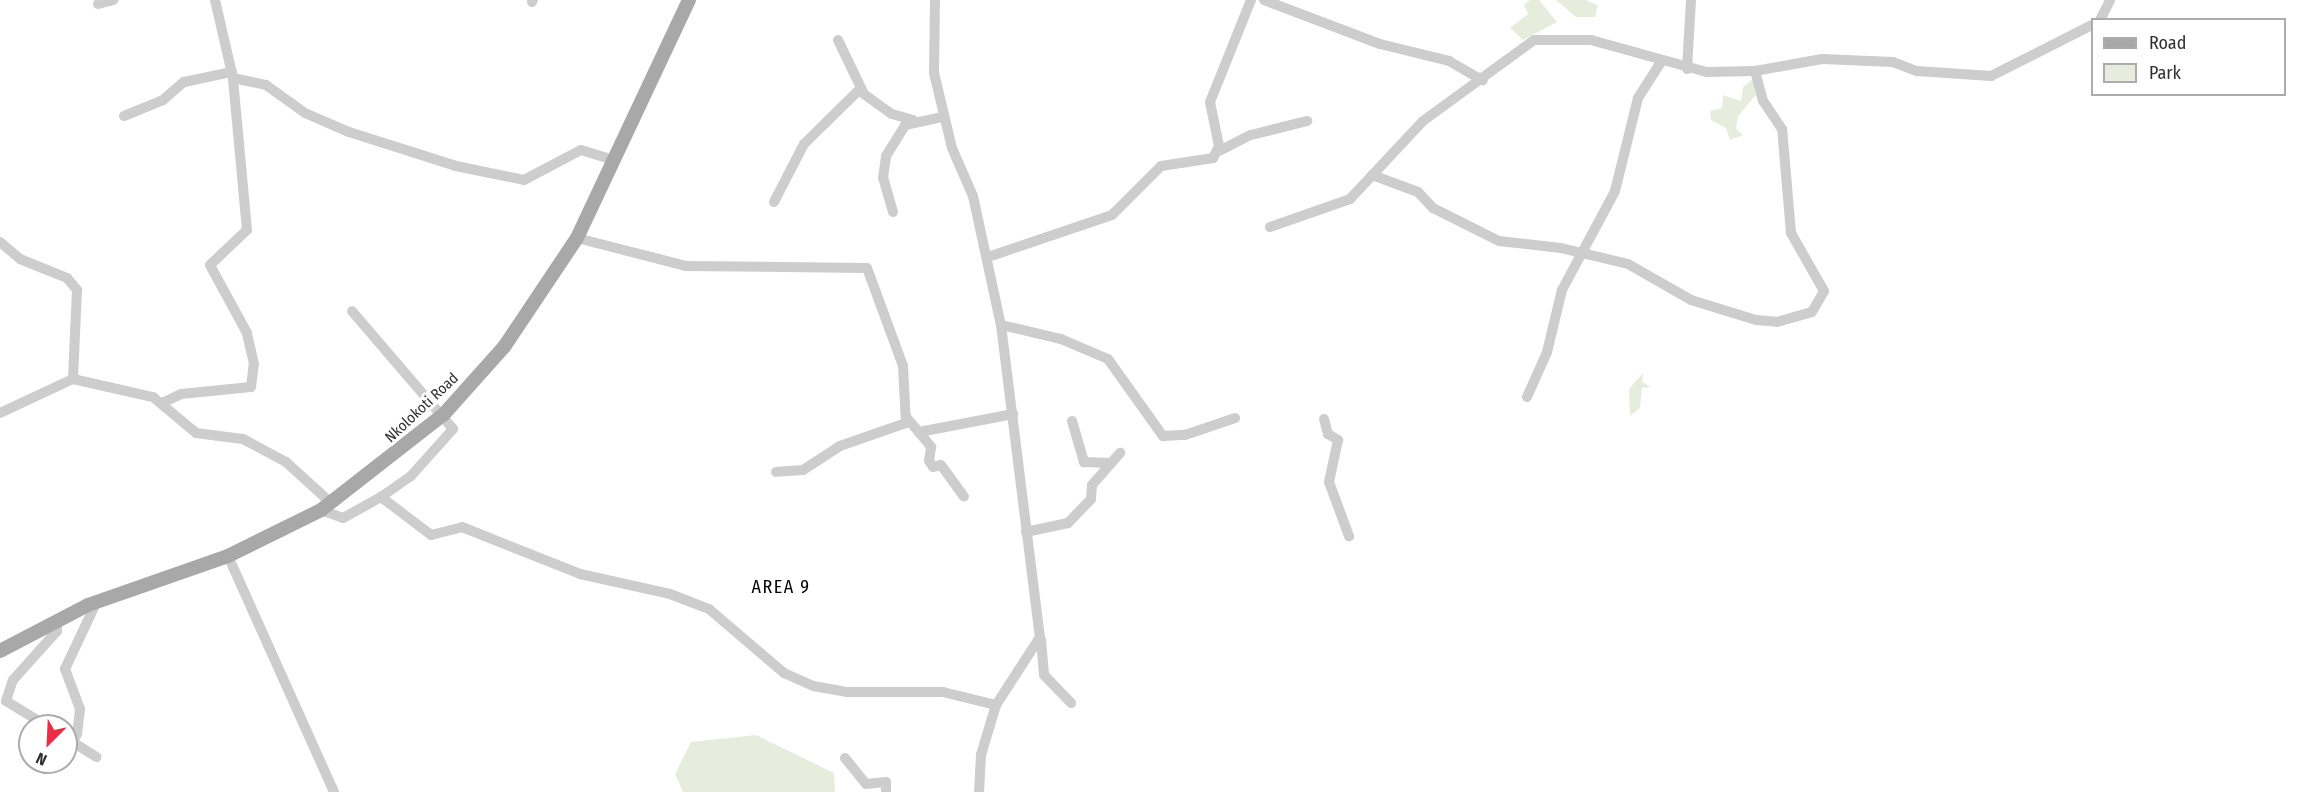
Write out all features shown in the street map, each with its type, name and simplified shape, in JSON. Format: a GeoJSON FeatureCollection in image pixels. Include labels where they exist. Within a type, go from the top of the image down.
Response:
{"type":"FeatureCollection","features":[{"type":"Feature","properties":{"kind":"main road","name":"Nkolokoti Road"},"geometry":{"type":"LineString","coordinates":[[0,651],[97,601],[228,556],[326,507],[444,414],[504,347],[577,238],[689,0]]}},
{"type":"Feature","properties":{"kind":"street"},"geometry":{"type":"LineString","coordinates":[[98,4],[113,0]]}},
{"type":"Feature","properties":{"kind":"street"},"geometry":{"type":"LineString","coordinates":[[162,403],[181,394],[251,387],[254,364],[247,333],[210,265],[247,230],[232,75],[215,0]]}},
{"type":"Feature","properties":{"kind":"street"},"geometry":{"type":"LineString","coordinates":[[935,0],[934,73],[943,117],[973,196],[1002,325],[1044,675],[1071,703]]}},
{"type":"Feature","properties":{"kind":"street"},"geometry":{"type":"LineString","coordinates":[[1218,151],[1210,102],[1251,0]]}},
{"type":"Feature","properties":{"kind":"street"},"geometry":{"type":"LineString","coordinates":[[1264,0],[1380,44],[1449,61],[1483,81]]}},
{"type":"Feature","properties":{"kind":"street"},"geometry":{"type":"LineString","coordinates":[[1687,69],[1691,0]]}},
{"type":"Feature","properties":{"kind":"street"},"geometry":{"type":"LineString","coordinates":[[2101,18],[2110,0]]}},
{"type":"Feature","properties":{"kind":"street"},"geometry":{"type":"LineString","coordinates":[[1270,227],[1350,199],[1423,121],[1483,81],[1526,44],[1550,37],[1615,45],[1687,69],[1755,71],[1833,59],[1991,76],[2091,26]]}},
{"type":"Feature","properties":{"kind":"street"},"geometry":{"type":"LineString","coordinates":[[838,40],[860,89],[892,114],[913,120],[943,117]]}},
{"type":"Feature","properties":{"kind":"street"},"geometry":{"type":"LineString","coordinates":[[1527,397],[1547,352],[1562,290],[1615,191],[1638,98],[1661,62]]}},
{"type":"Feature","properties":{"kind":"street"},"geometry":{"type":"LineString","coordinates":[[1372,175],[1418,192],[1433,208],[1499,242],[1582,253],[1628,264],[1691,300],[1756,320],[1777,322],[1816,311],[1824,291],[1791,232],[1782,129],[1763,101],[1755,71]]}},
{"type":"Feature","properties":{"kind":"street"},"geometry":{"type":"LineString","coordinates":[[124,117],[163,100],[183,82],[232,75],[266,85],[305,113],[370,141],[456,166],[524,180],[581,150],[614,160]]}},
{"type":"Feature","properties":{"kind":"street"},"geometry":{"type":"LineString","coordinates":[[774,202],[785,189],[804,144],[860,89]]}},
{"type":"Feature","properties":{"kind":"street"},"geometry":{"type":"LineString","coordinates":[[893,212],[882,167],[905,125],[913,120]]}},
{"type":"Feature","properties":{"kind":"street"},"geometry":{"type":"LineString","coordinates":[[988,257],[1112,215],[1161,166],[1213,158],[1218,151],[1251,135],[1307,121]]}},
{"type":"Feature","properties":{"kind":"street"},"geometry":{"type":"LineString","coordinates":[[577,238],[686,266],[863,265],[896,339],[908,418],[931,447],[929,462],[933,467],[941,465],[963,497]]}},
{"type":"Feature","properties":{"kind":"street"},"geometry":{"type":"LineString","coordinates":[[0,242],[28,263],[67,278],[77,290],[73,379]]}},
{"type":"Feature","properties":{"kind":"street"},"geometry":{"type":"LineString","coordinates":[[0,413],[73,379],[162,403],[196,434],[243,440],[286,462],[326,507],[343,518],[381,497],[411,476],[452,433],[444,414],[352,311]]}},
{"type":"Feature","properties":{"kind":"street"},"geometry":{"type":"LineString","coordinates":[[1002,325],[1061,339],[1108,360],[1163,436],[1185,435],[1235,418]]}},
{"type":"Feature","properties":{"kind":"street"},"geometry":{"type":"LineString","coordinates":[[919,432],[1013,414]]}},
{"type":"Feature","properties":{"kind":"street"},"geometry":{"type":"LineString","coordinates":[[776,472],[802,470],[840,446],[904,425],[908,418]]}},
{"type":"Feature","properties":{"kind":"street"},"geometry":{"type":"LineString","coordinates":[[1324,419],[1328,434],[1338,440],[1329,482],[1348,536]]}},
{"type":"Feature","properties":{"kind":"street"},"geometry":{"type":"LineString","coordinates":[[1072,421],[1084,462],[1111,463]]}},
{"type":"Feature","properties":{"kind":"street"},"geometry":{"type":"LineString","coordinates":[[1026,532],[1068,523],[1091,499],[1092,485],[1120,453]]}},
{"type":"Feature","properties":{"kind":"street"},"geometry":{"type":"LineString","coordinates":[[381,497],[431,535],[462,527],[580,574],[670,594],[709,609],[784,673],[813,686],[847,692],[943,692],[996,705]]}},
{"type":"Feature","properties":{"kind":"street"},"geometry":{"type":"LineString","coordinates":[[228,556],[334,792]]}},
{"type":"Feature","properties":{"kind":"street"},"geometry":{"type":"LineString","coordinates":[[78,727],[80,724],[79,698],[64,669],[97,601]]}},
{"type":"Feature","properties":{"kind":"street"},"geometry":{"type":"LineString","coordinates":[[26,714],[6,702],[13,680],[57,631],[57,620]]}},
{"type":"Feature","properties":{"kind":"street"},"geometry":{"type":"LineString","coordinates":[[979,792],[981,755],[996,705],[1040,637]]}},
{"type":"Feature","properties":{"kind":"street"},"geometry":{"type":"LineString","coordinates":[[78,746],[96,757]]}},
{"type":"Feature","properties":{"kind":"street"},"geometry":{"type":"LineString","coordinates":[[845,758],[867,784],[886,782],[886,792]]}},
{"type":"Feature","properties":{"kind":"green space"},"geometry":{"type":"Polygon","coordinates":[[[1530,0],[1539,0],[1557,22],[1523,40],[1510,28],[1528,14],[1524,5],[1530,0]]]}},
{"type":"Feature","properties":{"kind":"green space"},"geometry":{"type":"Polygon","coordinates":[[[1556,0],[1585,0],[1598,5],[1595,17],[1576,17],[1556,0]]]}},
{"type":"Feature","properties":{"kind":"green space"},"geometry":{"type":"Polygon","coordinates":[[[1753,79],[1756,95],[1738,116],[1736,128],[1743,135],[1730,140],[1726,128],[1711,120],[1710,111],[1722,108],[1723,95],[1741,101],[1743,87],[1753,79]]]}},
{"type":"Feature","properties":{"kind":"green space"},"geometry":{"type":"Polygon","coordinates":[[[1643,373],[1642,382],[1651,387],[1642,388],[1640,408],[1630,416],[1629,389],[1643,373]]]}},
{"type":"Feature","properties":{"kind":"green space"},"geometry":{"type":"Polygon","coordinates":[[[756,735],[834,773],[835,792],[683,792],[675,774],[691,742],[756,735]]]}},
{"type":"Feature","properties":{"kind":"district","name":"AREA 9"},"geometry":{"type":"Point","coordinates":[781,587]}}]}
